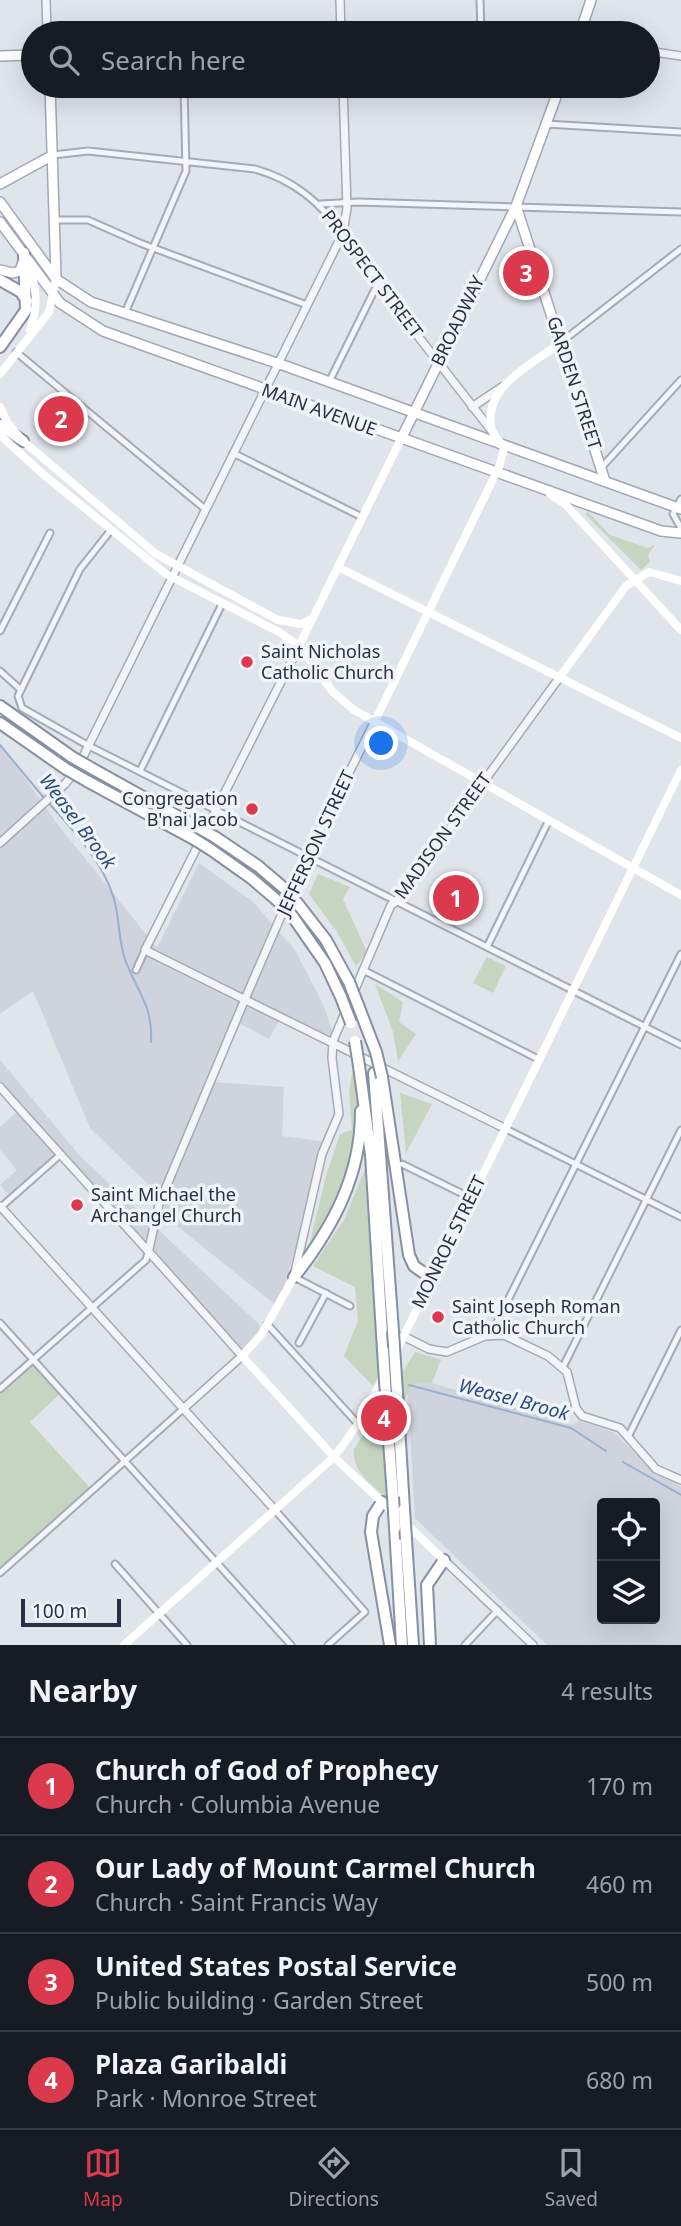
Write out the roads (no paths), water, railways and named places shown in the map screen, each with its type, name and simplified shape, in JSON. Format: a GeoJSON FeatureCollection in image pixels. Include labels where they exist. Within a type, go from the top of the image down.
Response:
{"type":"FeatureCollection","features":[{"type":"Feature","properties":{"kind":"highway"},"geometry":{"type":"LineString","coordinates":[[0,347],[24,316],[28,305],[24,253]]}},
{"type":"Feature","properties":{"kind":"highway"},"geometry":{"type":"LineString","coordinates":[[0,280],[21,292],[28,305]]}},
{"type":"Feature","properties":{"kind":"highway"},"geometry":{"type":"LineString","coordinates":[[0,425],[23,441]]}},
{"type":"Feature","properties":{"kind":"highway"},"geometry":{"type":"LineString","coordinates":[[0,706],[72,757],[215,837],[258,866],[298,904],[326,940],[349,982],[372,1050],[409,1255],[414,1266],[432,1278]]}},
{"type":"Feature","properties":{"kind":"highway"},"geometry":{"type":"LineString","coordinates":[[0,723],[66,769],[194,839],[244,872],[293,917],[320,955],[341,997],[355,1041],[370,1143],[388,1427],[387,1499],[395,1528],[402,1645]]}},
{"type":"Feature","properties":{"kind":"highway"},"geometry":{"type":"LineString","coordinates":[[294,1277],[339,1209],[354,1174],[360,1135],[359,1066]]}},
{"type":"Feature","properties":{"kind":"highway"},"geometry":{"type":"LineString","coordinates":[[378,1075],[398,1334],[398,1409],[413,1645]]}},
{"type":"Feature","properties":{"kind":"highway"},"geometry":{"type":"LineString","coordinates":[[387,1499],[373,1516],[371,1532],[390,1645]]}},
{"type":"Feature","properties":{"kind":"highway"},"geometry":{"type":"LineString","coordinates":[[430,1645],[427,1585],[444,1560]]}},
{"type":"Feature","properties":{"kind":"main road"},"geometry":{"type":"LineString","coordinates":[[584,21],[591,0]]}},
{"type":"Feature","properties":{"kind":"main road"},"geometry":{"type":"LineString","coordinates":[[0,55],[21,55]]}},
{"type":"Feature","properties":{"kind":"main road"},"geometry":{"type":"LineString","coordinates":[[0,381],[2,370],[29,333],[49,312],[57,279],[51,98]]}},
{"type":"Feature","properties":{"kind":"main road","name":"BROADWAY"},"geometry":{"type":"LineString","coordinates":[[401,439],[516,206],[556,98]]}},
{"type":"Feature","properties":{"kind":"main road","name":"PROSPECT STREET"},"geometry":{"type":"LineString","coordinates":[[0,184],[53,155]]}},
{"type":"Feature","properties":{"kind":"main road","name":"MAIN AVENUE"},"geometry":{"type":"LineString","coordinates":[[0,202],[57,279],[83,298],[280,364],[678,508]]}},
{"type":"Feature","properties":{"kind":"main road","name":"GARDEN STREET"},"geometry":{"type":"LineString","coordinates":[[516,206],[605,481]]}},
{"type":"Feature","properties":{"kind":"main road","name":"MAIN AVENUE"},"geometry":{"type":"LineString","coordinates":[[0,222],[54,295],[79,317],[103,331],[661,531],[681,533]]}},
{"type":"Feature","properties":{"kind":"main road"},"geometry":{"type":"LineString","coordinates":[[0,271],[20,271],[24,253]]}},
{"type":"Feature","properties":{"kind":"main road"},"geometry":{"type":"LineString","coordinates":[[24,253],[38,306],[29,333]]}},
{"type":"Feature","properties":{"kind":"main road"},"geometry":{"type":"LineString","coordinates":[[492,431],[491,405],[502,387],[560,343]]}},
{"type":"Feature","properties":{"kind":"main road"},"geometry":{"type":"LineString","coordinates":[[0,407],[7,422],[23,441],[156,554],[278,620],[301,624],[313,618]]}},
{"type":"Feature","properties":{"kind":"main road","name":"PROSPECT STREET"},"geometry":{"type":"LineString","coordinates":[[492,431],[503,445]]}},
{"type":"Feature","properties":{"kind":"main road"},"geometry":{"type":"LineString","coordinates":[[0,437],[172,578],[279,632],[299,646],[333,692],[355,710],[631,870],[681,895]]}},
{"type":"Feature","properties":{"kind":"main road"},"geometry":{"type":"LineString","coordinates":[[299,646],[401,439]]}},
{"type":"Feature","properties":{"kind":"main road","name":"JEFFERSON STREET"},"geometry":{"type":"LineString","coordinates":[[375,721],[496,473],[503,445]]}},
{"type":"Feature","properties":{"kind":"main road"},"geometry":{"type":"LineString","coordinates":[[531,484],[566,505],[681,630]]}},
{"type":"Feature","properties":{"kind":"main road"},"geometry":{"type":"LineString","coordinates":[[338,567],[681,738]]}},
{"type":"Feature","properties":{"kind":"main road"},"geometry":{"type":"LineString","coordinates":[[635,579],[651,572],[681,581]]}},
{"type":"Feature","properties":{"kind":"main road","name":"MADISON STREET"},"geometry":{"type":"LineString","coordinates":[[559,678],[626,586],[635,579]]}},
{"type":"Feature","properties":{"kind":"main road","name":"MONROE STREET"},"geometry":{"type":"LineString","coordinates":[[124,1645],[334,1457],[358,1424],[376,1395],[398,1334],[432,1278],[681,770]]}},
{"type":"Feature","properties":{"kind":"main road","name":"MADISON STREET"},"geometry":{"type":"LineString","coordinates":[[242,1356],[267,1324],[294,1277]]}},
{"type":"Feature","properties":{"kind":"main road"},"geometry":{"type":"LineString","coordinates":[[242,1356],[334,1457],[387,1499],[444,1560]]}},
{"type":"Feature","properties":{"kind":"street"},"geometry":{"type":"LineString","coordinates":[[46,0],[47,21]]}},
{"type":"Feature","properties":{"kind":"street"},"geometry":{"type":"LineString","coordinates":[[340,0],[341,21]]}},
{"type":"Feature","properties":{"kind":"street"},"geometry":{"type":"LineString","coordinates":[[480,0],[481,21]]}},
{"type":"Feature","properties":{"kind":"street"},"geometry":{"type":"LineString","coordinates":[[660,53],[681,56]]}},
{"type":"Feature","properties":{"kind":"street"},"geometry":{"type":"LineString","coordinates":[[125,313],[186,172],[184,98]]}},
{"type":"Feature","properties":{"kind":"street"},"geometry":{"type":"LineString","coordinates":[[0,843],[72,777],[343,233],[347,203],[343,98]]}},
{"type":"Feature","properties":{"kind":"street"},"geometry":{"type":"LineString","coordinates":[[546,124],[681,132]]}},
{"type":"Feature","properties":{"kind":"street","name":"PROSPECT STREET"},"geometry":{"type":"LineString","coordinates":[[53,155],[88,151],[187,160],[266,172],[295,186],[320,204],[355,245],[438,362],[492,431]]}},
{"type":"Feature","properties":{"kind":"street"},"geometry":{"type":"LineString","coordinates":[[320,204],[516,206],[681,212]]}},
{"type":"Feature","properties":{"kind":"street"},"geometry":{"type":"LineString","coordinates":[[56,220],[88,220],[153,248],[307,305]]}},
{"type":"Feature","properties":{"kind":"street"},"geometry":{"type":"LineString","coordinates":[[560,343],[681,249]]}},
{"type":"Feature","properties":{"kind":"street"},"geometry":{"type":"LineString","coordinates":[[328,383],[379,281]]}},
{"type":"Feature","properties":{"kind":"street"},"geometry":{"type":"LineString","coordinates":[[16,352],[205,509]]}},
{"type":"Feature","properties":{"kind":"street"},"geometry":{"type":"LineString","coordinates":[[601,468],[681,380]]}},
{"type":"Feature","properties":{"kind":"street"},"geometry":{"type":"LineString","coordinates":[[472,407],[502,387]]}},
{"type":"Feature","properties":{"kind":"street"},"geometry":{"type":"LineString","coordinates":[[233,453],[362,517]]}},
{"type":"Feature","properties":{"kind":"street"},"geometry":{"type":"LineString","coordinates":[[681,499],[673,514],[681,528]]}},
{"type":"Feature","properties":{"kind":"street"},"geometry":{"type":"LineString","coordinates":[[111,530],[80,569],[21,690],[17,700],[22,708],[89,746],[681,1045]]}},
{"type":"Feature","properties":{"kind":"street"},"geometry":{"type":"LineString","coordinates":[[0,631],[50,533]]}},
{"type":"Feature","properties":{"kind":"street"},"geometry":{"type":"LineString","coordinates":[[140,771],[222,604]]}},
{"type":"Feature","properties":{"kind":"street"},"geometry":{"type":"LineString","coordinates":[[136,970],[299,646]]}},
{"type":"Feature","properties":{"kind":"street"},"geometry":{"type":"LineString","coordinates":[[0,671],[21,690]]}},
{"type":"Feature","properties":{"kind":"street","name":"MADISON STREET"},"geometry":{"type":"LineString","coordinates":[[294,1277],[322,1154],[339,1114],[332,1066],[333,1041],[391,905],[397,901],[559,678]]}},
{"type":"Feature","properties":{"kind":"street","name":"JEFFERSON STREET"},"geometry":{"type":"LineString","coordinates":[[149,1249],[159,1204],[245,999],[307,856],[375,721]]}},
{"type":"Feature","properties":{"kind":"street"},"geometry":{"type":"LineString","coordinates":[[487,947],[548,822]]}},
{"type":"Feature","properties":{"kind":"street"},"geometry":{"type":"LineString","coordinates":[[145,950],[333,1041],[681,1217]]}},
{"type":"Feature","properties":{"kind":"street"},"geometry":{"type":"LineString","coordinates":[[491,1334],[681,954]]}},
{"type":"Feature","properties":{"kind":"street"},"geometry":{"type":"LineString","coordinates":[[363,970],[538,1059]]}},
{"type":"Feature","properties":{"kind":"street"},"geometry":{"type":"LineString","coordinates":[[0,1087],[149,1249],[242,1356],[0,1573]]}},
{"type":"Feature","properties":{"kind":"street"},"geometry":{"type":"LineString","coordinates":[[563,1367],[681,1130]]}},
{"type":"Feature","properties":{"kind":"street"},"geometry":{"type":"LineString","coordinates":[[60,1154],[0,1207],[94,1307],[365,1612],[328,1645]]}},
{"type":"Feature","properties":{"kind":"street"},"geometry":{"type":"LineString","coordinates":[[402,1164],[471,1198]]}},
{"type":"Feature","properties":{"kind":"street"},"geometry":{"type":"LineString","coordinates":[[0,1389],[146,1260],[149,1249]]}},
{"type":"Feature","properties":{"kind":"street"},"geometry":{"type":"LineString","coordinates":[[294,1277],[350,1306]]}},
{"type":"Feature","properties":{"kind":"street"},"geometry":{"type":"LineString","coordinates":[[299,1343],[326,1293]]}},
{"type":"Feature","properties":{"kind":"street"},"geometry":{"type":"LineString","coordinates":[[0,1323],[291,1645]]}},
{"type":"Feature","properties":{"kind":"street"},"geometry":{"type":"LineString","coordinates":[[267,1324],[358,1424]]}},
{"type":"Feature","properties":{"kind":"street"},"geometry":{"type":"LineString","coordinates":[[629,1435],[681,1330]]}},
{"type":"Feature","properties":{"kind":"street"},"geometry":{"type":"LineString","coordinates":[[398,1334],[429,1349],[447,1352],[491,1334],[510,1337],[548,1356],[563,1367],[570,1377],[576,1408],[582,1416],[615,1425],[629,1435],[656,1469],[681,1480]]}},
{"type":"Feature","properties":{"kind":"street"},"geometry":{"type":"LineString","coordinates":[[444,1560],[533,1645]]}},
{"type":"Feature","properties":{"kind":"street"},"geometry":{"type":"LineString","coordinates":[[115,1564],[187,1645]]}},
{"type":"Feature","properties":{"kind":"street"},"geometry":{"type":"LineString","coordinates":[[465,1645],[498,1610]]}},
{"type":"Feature","properties":{"kind":"waterway","name":"Weasel Brook"},"geometry":{"type":"LineString","coordinates":[[0,745],[44,798]]}},
{"type":"Feature","properties":{"kind":"waterway","name":"Weasel Brook"},"geometry":{"type":"LineString","coordinates":[[48,802],[95,859],[109,885],[116,907],[123,954],[150,1019],[151,1042]]}},
{"type":"Feature","properties":{"kind":"waterway","name":"Weasel Brook"},"geometry":{"type":"LineString","coordinates":[[409,1385],[571,1428],[606,1451]]}},
{"type":"Feature","properties":{"kind":"waterway","name":"Weasel Brook"},"geometry":{"type":"LineString","coordinates":[[623,1462],[681,1495]]}},
{"type":"Feature","properties":{"kind":"place","name":"United States Postal Service"},"geometry":{"type":"Point","coordinates":[526,273]}},
{"type":"Feature","properties":{"kind":"place","name":"Our Lady of Mount Carmel Church"},"geometry":{"type":"Point","coordinates":[61,419]}},
{"type":"Feature","properties":{"kind":"place","name":"Saint Nicholas Catholic Church"},"geometry":{"type":"Point","coordinates":[247,662]}},
{"type":"Feature","properties":{"kind":"place","name":"Congregation B'nai Jacob"},"geometry":{"type":"Point","coordinates":[252,809]}},
{"type":"Feature","properties":{"kind":"place","name":"Church of God of Prophecy"},"geometry":{"type":"Point","coordinates":[456,898]}},
{"type":"Feature","properties":{"kind":"place","name":"Saint Michael the Archangel Church"},"geometry":{"type":"Point","coordinates":[77,1205]}},
{"type":"Feature","properties":{"kind":"place","name":"Saint Joseph Roman Catholic Church"},"geometry":{"type":"Point","coordinates":[438,1317]}},
{"type":"Feature","properties":{"kind":"place","name":"Plaza Garibaldi"},"geometry":{"type":"Point","coordinates":[384,1418]}}]}
